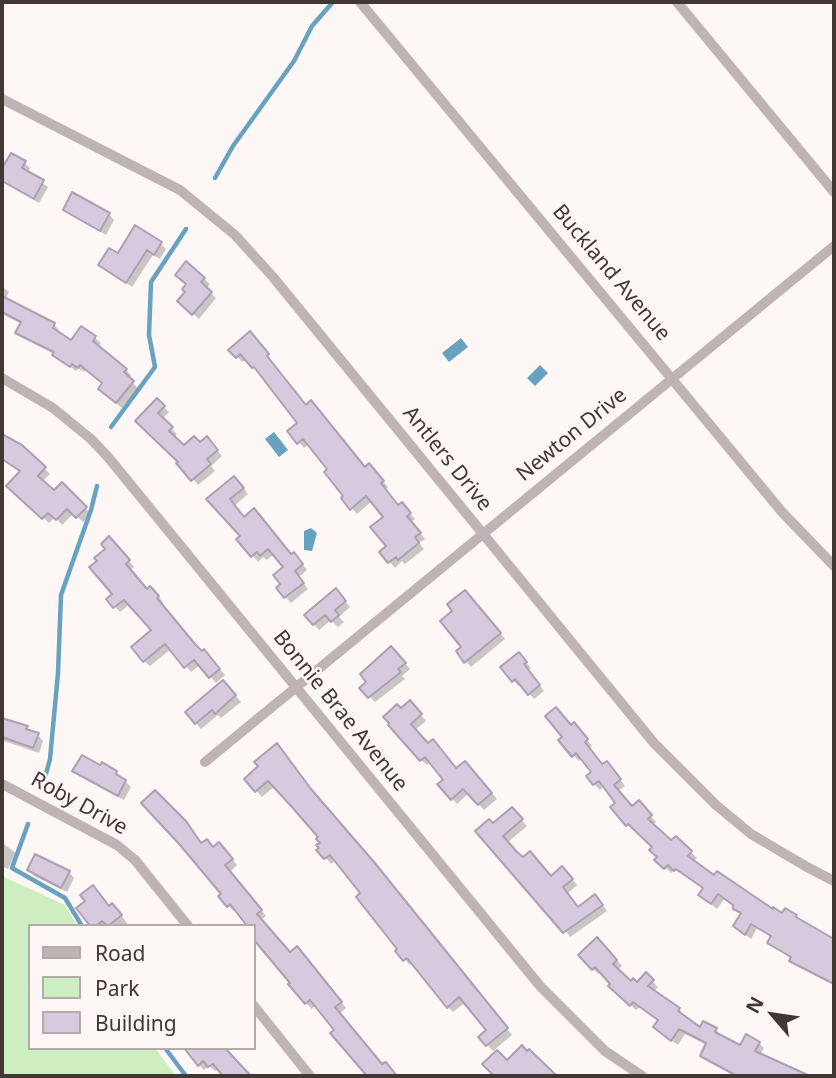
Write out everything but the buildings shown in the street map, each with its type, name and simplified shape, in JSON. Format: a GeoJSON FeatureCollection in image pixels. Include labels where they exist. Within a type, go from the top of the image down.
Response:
{"type":"FeatureCollection","features":[{"type":"Feature","properties":{"kind":"street","name":"Buckland Avenue"},"geometry":{"type":"LineString","coordinates":[[360,2],[782,512],[834,566]]}},
{"type":"Feature","properties":{"kind":"street"},"geometry":{"type":"LineString","coordinates":[[677,2],[834,192]]}},
{"type":"Feature","properties":{"kind":"street","name":"Antlers Drive"},"geometry":{"type":"LineString","coordinates":[[2,99],[180,190],[235,235],[672,762],[716,805],[751,834],[834,881]]}},
{"type":"Feature","properties":{"kind":"street","name":"Newton Drive"},"geometry":{"type":"LineString","coordinates":[[205,762],[834,246]]}},
{"type":"Feature","properties":{"kind":"street","name":"Bonnie Brae Avenue"},"geometry":{"type":"LineString","coordinates":[[2,379],[53,408],[91,439],[115,465],[540,986],[595,1042],[642,1076]]}},
{"type":"Feature","properties":{"kind":"street","name":"Roby Drive"},"geometry":{"type":"LineString","coordinates":[[2,784],[117,845],[135,860],[186,924]]}},
{"type":"Feature","properties":{"kind":"street"},"geometry":{"type":"LineString","coordinates":[[256,1008],[310,1076]]}},
{"type":"Feature","properties":{"kind":"green space"},"geometry":{"type":"Polygon","coordinates":[[[2,876],[65,905],[76,924],[28,924],[28,1050],[156,1050],[176,1076],[2,1076],[2,876]]]}},
{"type":"Feature","properties":{"kind":"water"},"geometry":{"type":"Polygon","coordinates":[[[461,338],[468,347],[449,362],[442,353],[461,338]]]}},
{"type":"Feature","properties":{"kind":"water"},"geometry":{"type":"Polygon","coordinates":[[[540,365],[548,373],[535,386],[527,378],[540,365]]]}},
{"type":"Feature","properties":{"kind":"water"},"geometry":{"type":"Polygon","coordinates":[[[274,432],[288,450],[279,457],[265,439],[274,432]]]}},
{"type":"Feature","properties":{"kind":"water"},"geometry":{"type":"Polygon","coordinates":[[[311,528],[317,533],[312,551],[304,550],[304,531],[311,528]]]}},
{"type":"Feature","properties":{"kind":"waterway"},"geometry":{"type":"LineString","coordinates":[[215,178],[233,146],[294,61],[312,26],[333,2]]}},
{"type":"Feature","properties":{"kind":"waterway"},"geometry":{"type":"LineString","coordinates":[[111,427],[155,367],[149,335],[151,282],[186,229]]}},
{"type":"Feature","properties":{"kind":"waterway"},"geometry":{"type":"LineString","coordinates":[[43,785],[50,759],[58,673],[61,595],[97,486]]}},
{"type":"Feature","properties":{"kind":"waterway"},"geometry":{"type":"LineString","coordinates":[[28,824],[12,868],[65,898],[81,924]]}},
{"type":"Feature","properties":{"kind":"waterway"},"geometry":{"type":"LineString","coordinates":[[166,1050],[186,1076]]}}]}
